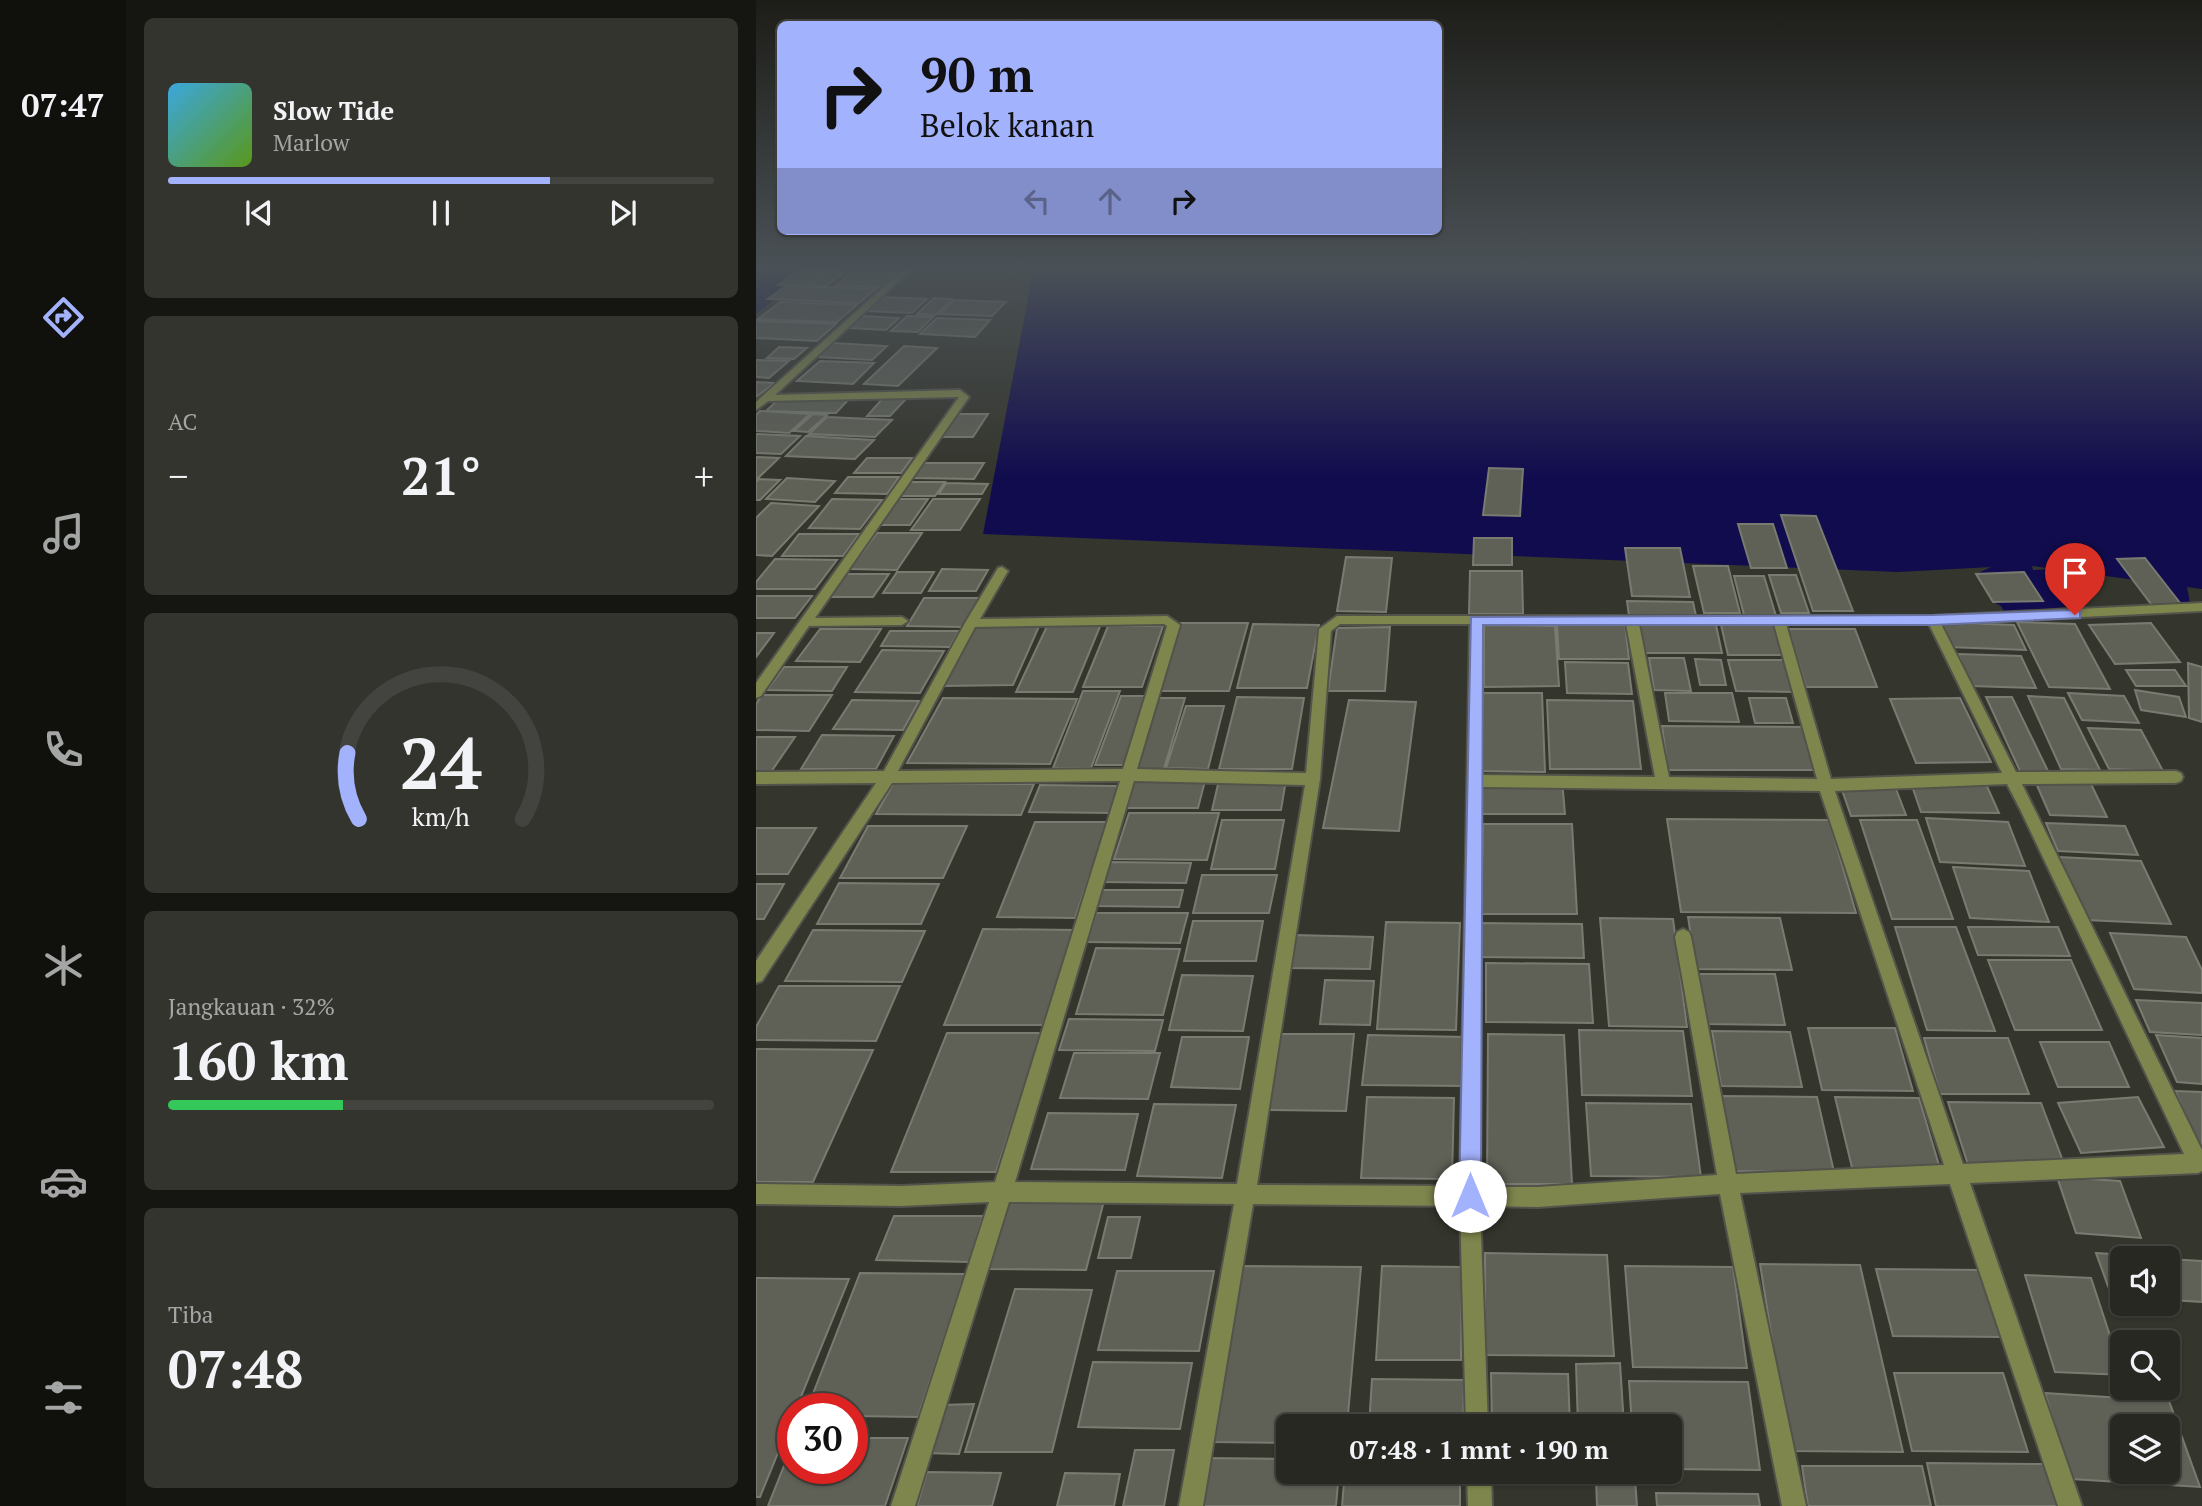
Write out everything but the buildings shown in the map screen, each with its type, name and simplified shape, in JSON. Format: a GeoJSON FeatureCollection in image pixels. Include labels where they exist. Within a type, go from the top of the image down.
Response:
{"type":"FeatureCollection","features":[{"type":"Feature","properties":{"kind":"street"},"geometry":{"type":"LineString","coordinates":[[756,407],[833,337]]}},
{"type":"Feature","properties":{"kind":"street"},"geometry":{"type":"LineString","coordinates":[[756,692],[964,397],[960,393],[766,398]]}},
{"type":"Feature","properties":{"kind":"street"},"geometry":{"type":"LineString","coordinates":[[756,975],[888,777],[1002,571]]}},
{"type":"Feature","properties":{"kind":"street"},"geometry":{"type":"LineString","coordinates":[[1191,1506],[1313,779],[1325,629],[1328,625],[1342,620],[1933,620],[2202,607]]}},
{"type":"Feature","properties":{"kind":"street"},"geometry":{"type":"LineString","coordinates":[[1476,620],[1470,1196],[1477,1414]]}},
{"type":"Feature","properties":{"kind":"street"},"geometry":{"type":"LineString","coordinates":[[1779,620],[1826,785],[2070,1506]]}},
{"type":"Feature","properties":{"kind":"street"},"geometry":{"type":"LineString","coordinates":[[756,1194],[902,1196],[1002,1192],[1538,1197],[1728,1184],[2200,1167],[1933,620]]}},
{"type":"Feature","properties":{"kind":"street"},"geometry":{"type":"LineString","coordinates":[[805,622],[902,621]]}},
{"type":"Feature","properties":{"kind":"street"},"geometry":{"type":"LineString","coordinates":[[1632,621],[1663,784]]}},
{"type":"Feature","properties":{"kind":"street"},"geometry":{"type":"LineString","coordinates":[[902,1506],[1002,1192],[1174,625],[1172,622],[971,623]]}},
{"type":"Feature","properties":{"kind":"street"},"geometry":{"type":"LineString","coordinates":[[756,778],[1129,775],[1313,779]]}},
{"type":"Feature","properties":{"kind":"street"},"geometry":{"type":"LineString","coordinates":[[1473,781],[1826,785],[2012,778],[2176,777]]}},
{"type":"Feature","properties":{"kind":"street"},"geometry":{"type":"LineString","coordinates":[[1683,937],[1728,1184],[1794,1506]]}},
{"type":"Feature","properties":{"kind":"street"},"geometry":{"type":"LineString","coordinates":[[1479,1484],[1480,1506]]}},
{"type":"Feature","properties":{"kind":"shaded area"},"geometry":{"type":"Polygon","coordinates":[[[1021,337],[2202,337],[2202,589],[2187,587],[2190,603],[2160,603],[2143,581],[2032,566],[2033,570],[2050,569],[2067,607],[2004,612],[2001,606],[1993,602],[1976,574],[1991,567],[1898,572],[983,534],[1021,337]]]}},
{"type":"Feature","properties":{"kind":"route"},"geometry":{"type":"LineString","coordinates":[[1470,1196],[1476,620],[1933,620],[2075,615]]}}]}
